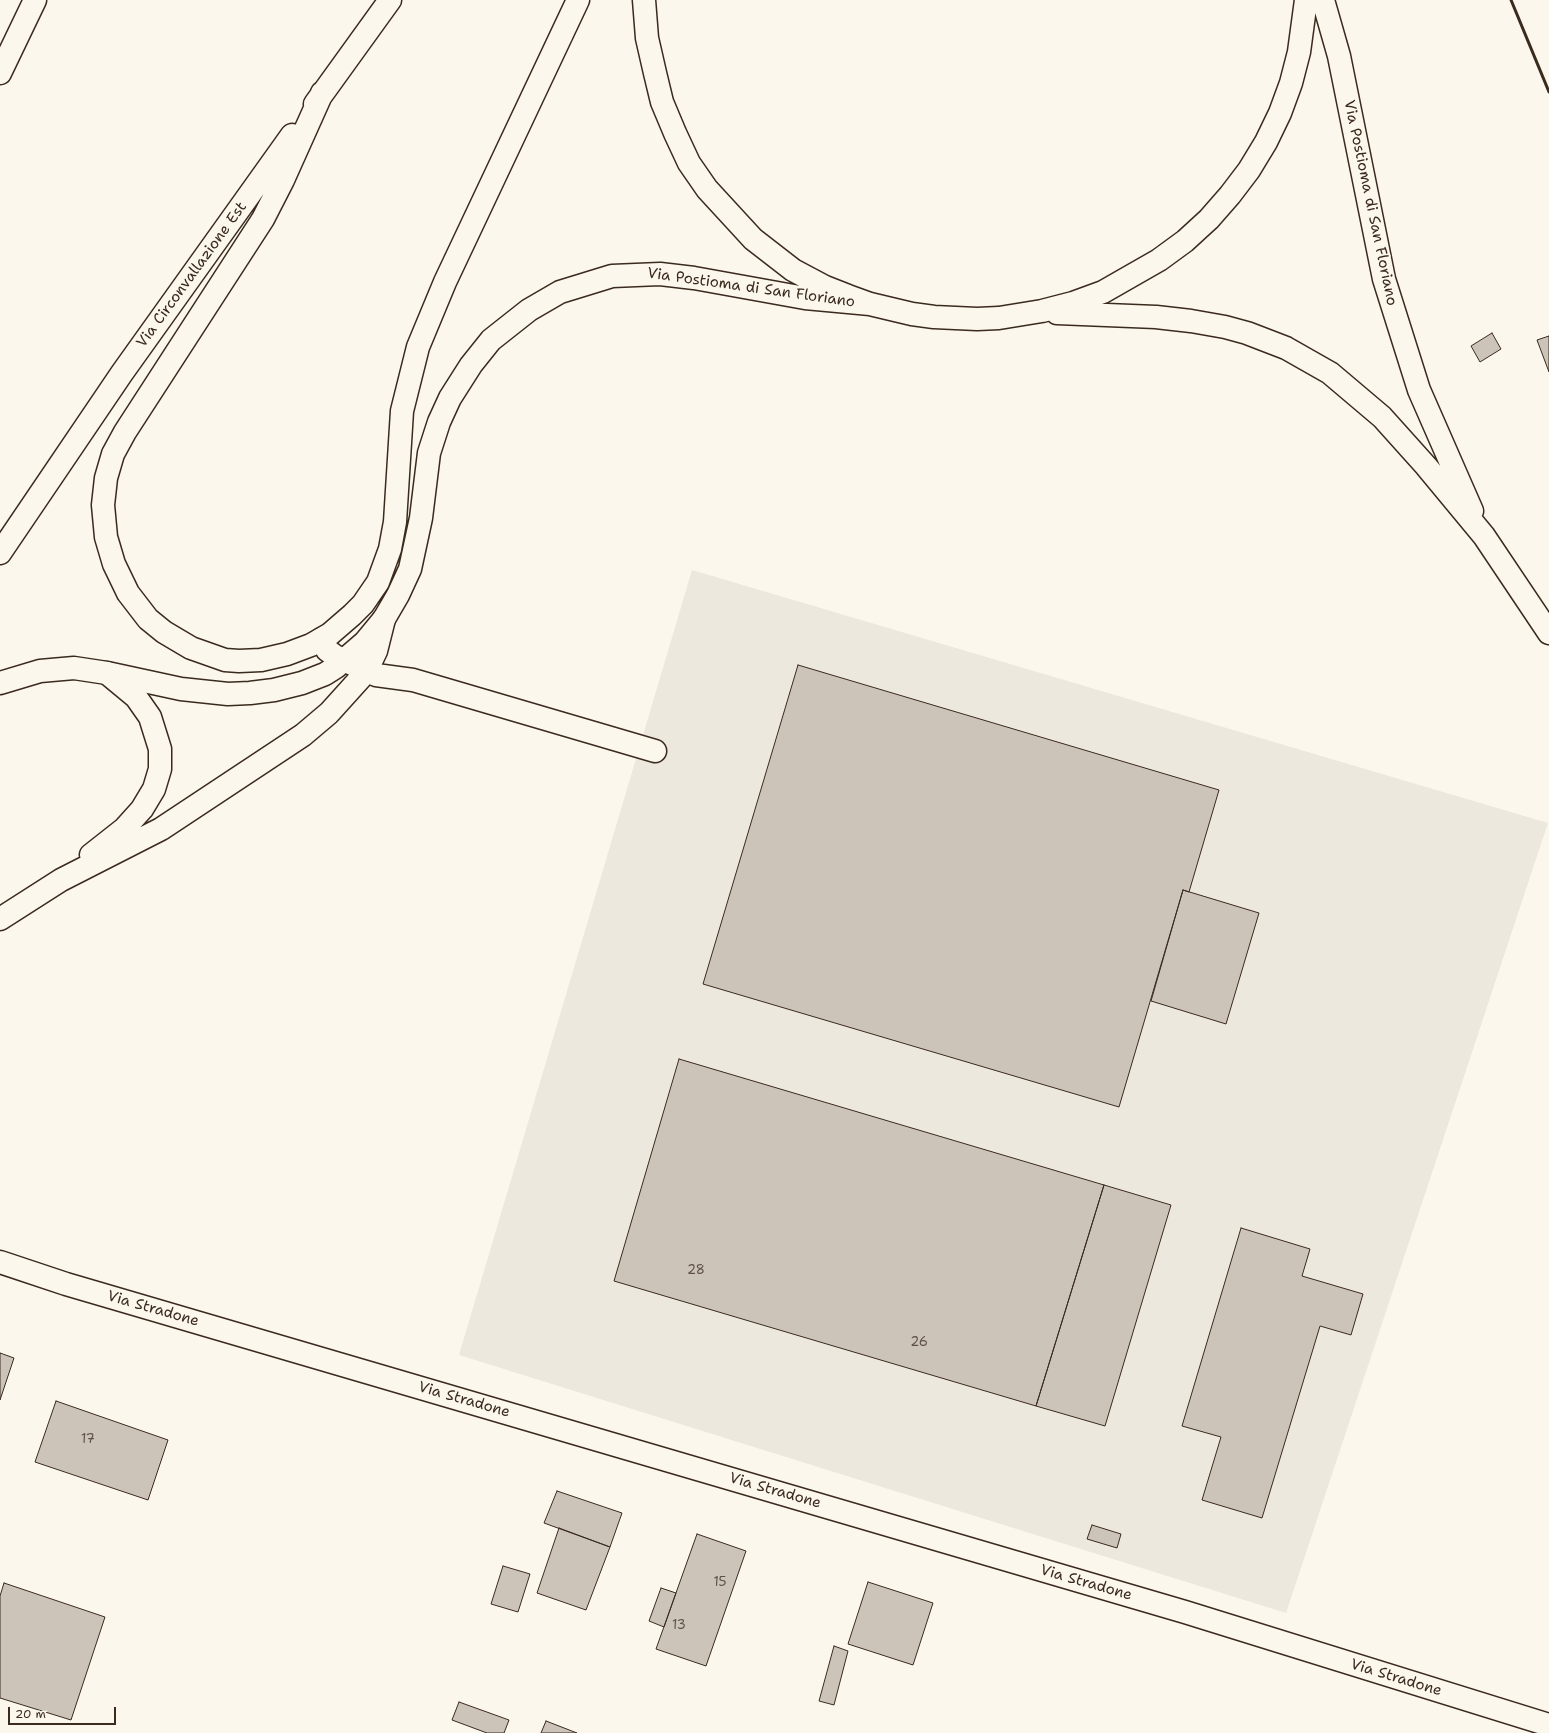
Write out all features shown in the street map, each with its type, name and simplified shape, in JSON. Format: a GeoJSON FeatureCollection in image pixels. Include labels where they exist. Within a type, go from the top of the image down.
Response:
{"type":"FeatureCollection","features":[{"type":"Feature","properties":{"kind":"main road"},"geometry":{"type":"LineString","coordinates":[[0,73],[35,0]]}},
{"type":"Feature","properties":{"kind":"main road","name":"Via Circonvallazione Est"},"geometry":{"type":"LineString","coordinates":[[0,553],[122,373],[390,0]]}},
{"type":"Feature","properties":{"kind":"main road"},"geometry":{"type":"LineString","coordinates":[[322,93],[283,180],[263,219],[124,432],[108,472],[104,504],[106,537],[114,564],[121,580],[135,603],[148,618],[178,641],[212,656],[232,661],[249,661],[287,654],[322,639],[341,625],[363,604],[384,571],[395,522],[402,411],[418,347],[445,282],[578,0]]}},
{"type":"Feature","properties":{"kind":"main road","name":"Via Postioma di San Floriano"},"geometry":{"type":"LineString","coordinates":[[644,0],[647,38],[662,102],[689,162],[707,189],[748,234],[780,261],[825,287],[870,304],[912,314],[955,318],[999,318],[1042,311],[1073,303],[1103,292],[1152,265],[1185,241],[1208,220],[1230,195],[1253,164],[1280,113],[1291,83],[1299,52],[1306,0]]}},
{"type":"Feature","properties":{"kind":"main road","name":"Via Postioma di San Floriano"},"geometry":{"type":"LineString","coordinates":[[1323,0],[1339,56],[1375,237],[1392,305],[1422,396],[1484,536]]}},
{"type":"Feature","properties":{"kind":"main road","name":"Via Postioma di San Floriano"},"geometry":{"type":"LineString","coordinates":[[0,683],[25,674],[58,669],[89,670],[181,689],[228,694],[250,693],[274,690],[302,683],[325,674],[344,661],[365,642],[384,619],[398,595],[410,569],[421,518],[429,453],[439,422],[450,398],[480,352],[511,322],[560,292],[612,276],[646,273],[694,278],[805,298],[870,304]]}},
{"type":"Feature","properties":{"kind":"main road","name":"Via Postioma di San Floriano"},"geometry":{"type":"LineString","coordinates":[[1042,311],[1191,321],[1226,327],[1247,333],[1286,348],[1330,373],[1382,417],[1405,442],[1484,536],[1549,633]]}},
{"type":"Feature","properties":{"kind":"main road"},"geometry":{"type":"LineString","coordinates":[[0,919],[61,880],[161,829],[269,759],[303,735],[329,713],[366,672],[376,651],[384,619]]}},
{"type":"Feature","properties":{"kind":"main road"},"geometry":{"type":"LineString","coordinates":[[322,639],[327,650],[344,661],[366,672],[376,675],[413,680],[655,752]]}},
{"type":"Feature","properties":{"kind":"main road"},"geometry":{"type":"LineString","coordinates":[[61,880],[133,821],[149,799],[160,769],[160,748],[150,717],[144,707],[127,688],[107,673]]}},
{"type":"Feature","properties":{"kind":"main road","name":"Via Stradone"},"geometry":{"type":"LineString","coordinates":[[0,1262],[66,1284],[1186,1612],[1549,1725]]}},
{"type":"Feature","properties":{"kind":"shaded area"},"geometry":{"type":"Polygon","coordinates":[[[692,570],[1548,823],[1286,1613],[459,1355],[692,570]]]}},
{"type":"Feature","properties":{"kind":"building"},"geometry":{"type":"Polygon","coordinates":[[[1492,333],[1501,349],[1480,362],[1471,346],[1492,333]]]}},
{"type":"Feature","properties":{"kind":"building"},"geometry":{"type":"Polygon","coordinates":[[[1549,336],[1549,372],[1537,340],[1549,336]]]}},
{"type":"Feature","properties":{"kind":"building"},"geometry":{"type":"Polygon","coordinates":[[[798,665],[1219,790],[1189,892],[1183,890],[1119,1107],[703,984],[798,665]]]}},
{"type":"Feature","properties":{"kind":"building"},"geometry":{"type":"Polygon","coordinates":[[[1183,890],[1259,913],[1226,1024],[1151,1001],[1183,890]]]}},
{"type":"Feature","properties":{"kind":"building"},"geometry":{"type":"Polygon","coordinates":[[[679,1059],[1104,1185],[1036,1406],[614,1281],[679,1059]]]}},
{"type":"Feature","properties":{"kind":"building"},"geometry":{"type":"Polygon","coordinates":[[[1104,1185],[1171,1205],[1105,1426],[1036,1406],[1104,1185]]]}},
{"type":"Feature","properties":{"kind":"building"},"geometry":{"type":"Polygon","coordinates":[[[1241,1228],[1310,1249],[1302,1276],[1363,1294],[1351,1335],[1320,1326],[1262,1518],[1202,1500],[1221,1437],[1182,1426],[1241,1228]]]}},
{"type":"Feature","properties":{"kind":"building"},"geometry":{"type":"Polygon","coordinates":[[[0,1353],[14,1358],[0,1400],[0,1353]]]}},
{"type":"Feature","properties":{"kind":"building"},"geometry":{"type":"Polygon","coordinates":[[[56,1401],[168,1440],[148,1500],[35,1462],[56,1401]]]}},
{"type":"Feature","properties":{"kind":"building"},"geometry":{"type":"Polygon","coordinates":[[[557,1491],[622,1513],[610,1547],[544,1523],[557,1491]]]}},
{"type":"Feature","properties":{"kind":"building"},"geometry":{"type":"Polygon","coordinates":[[[1092,1525],[1121,1534],[1117,1548],[1087,1539],[1092,1525]]]}},
{"type":"Feature","properties":{"kind":"building"},"geometry":{"type":"Polygon","coordinates":[[[559,1528],[610,1547],[586,1610],[537,1593],[559,1528]]]}},
{"type":"Feature","properties":{"kind":"building"},"geometry":{"type":"Polygon","coordinates":[[[697,1534],[746,1551],[706,1666],[656,1649],[697,1534]]]}},
{"type":"Feature","properties":{"kind":"building"},"geometry":{"type":"Polygon","coordinates":[[[503,1566],[530,1574],[518,1612],[491,1604],[503,1566]]]}},
{"type":"Feature","properties":{"kind":"building"},"geometry":{"type":"Polygon","coordinates":[[[868,1582],[933,1603],[913,1665],[848,1644],[868,1582]]]}},
{"type":"Feature","properties":{"kind":"building"},"geometry":{"type":"Polygon","coordinates":[[[4,1583],[105,1617],[71,1720],[0,1698],[0,1596],[4,1583]]]}},
{"type":"Feature","properties":{"kind":"building"},"geometry":{"type":"Polygon","coordinates":[[[661,1588],[676,1593],[664,1627],[649,1621],[661,1588]]]}},
{"type":"Feature","properties":{"kind":"building"},"geometry":{"type":"Polygon","coordinates":[[[834,1646],[848,1651],[834,1705],[819,1701],[834,1646]]]}},
{"type":"Feature","properties":{"kind":"building"},"geometry":{"type":"Polygon","coordinates":[[[459,1702],[509,1720],[504,1733],[487,1733],[452,1720],[459,1702]]]}},
{"type":"Feature","properties":{"kind":"building"},"geometry":{"type":"Polygon","coordinates":[[[546,1721],[577,1733],[541,1733],[546,1721]]]}},
{"type":"Feature","properties":{"kind":"railway"},"geometry":{"type":"LineString","coordinates":[[1511,0],[1549,92]]}}]}
